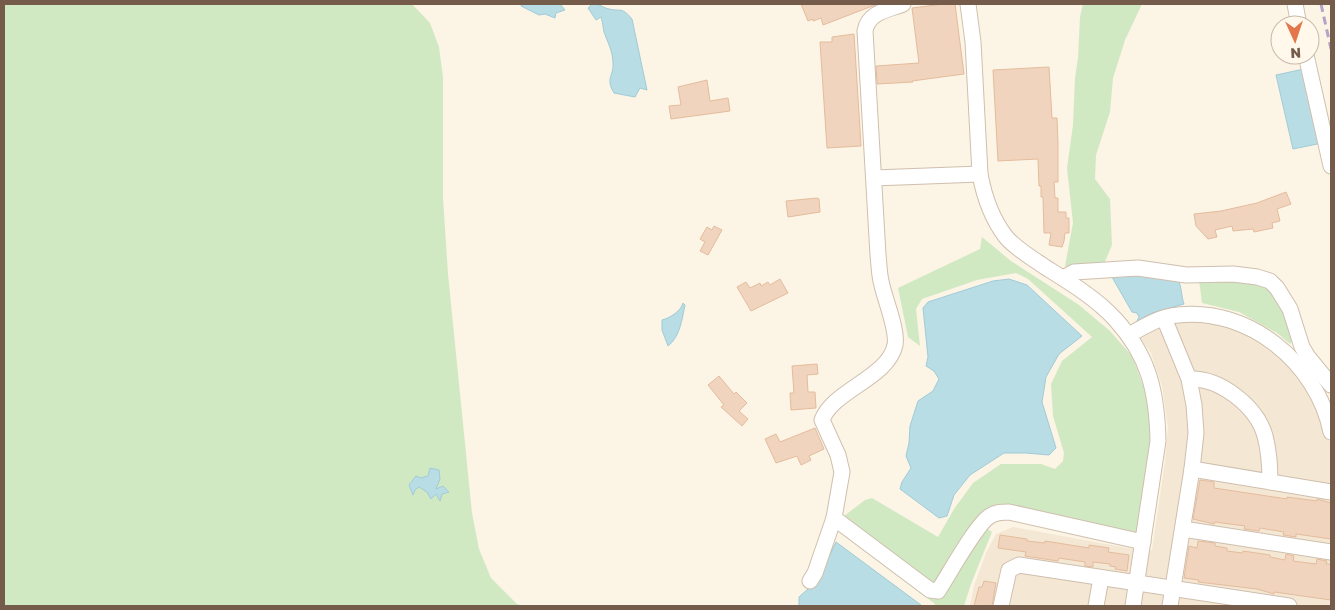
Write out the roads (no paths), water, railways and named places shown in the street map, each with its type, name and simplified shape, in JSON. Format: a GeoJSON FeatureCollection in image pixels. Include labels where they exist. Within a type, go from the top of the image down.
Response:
{"type":"FeatureCollection","features":[{"type":"Feature","properties":{"kind":"street"},"geometry":{"type":"LineString","coordinates":[[810,582],[815,573],[834,518],[842,472],[838,455],[822,420],[824,415],[843,396],[889,360],[896,344],[881,281],[878,255],[864,31],[866,23],[872,16],[903,4]]}},
{"type":"Feature","properties":{"kind":"street"},"geometry":{"type":"LineString","coordinates":[[968,4],[973,42],[980,174],[993,215],[1007,237],[1026,255],[1091,298],[1114,318],[1129,335],[1143,359],[1153,385],[1158,413],[1158,441],[1133,606]]}},
{"type":"Feature","properties":{"kind":"street"},"geometry":{"type":"LineString","coordinates":[[1308,65],[1331,166]]}},
{"type":"Feature","properties":{"kind":"street"},"geometry":{"type":"LineString","coordinates":[[874,178],[980,174]]}},
{"type":"Feature","properties":{"kind":"street"},"geometry":{"type":"LineString","coordinates":[[1063,278],[1074,272],[1138,268],[1186,275],[1233,274],[1257,277],[1270,281],[1277,288],[1290,309],[1302,347],[1331,385]]}},
{"type":"Feature","properties":{"kind":"street"},"geometry":{"type":"LineString","coordinates":[[1129,335],[1164,318],[1176,315],[1202,314],[1223,318],[1249,328],[1270,340],[1291,358],[1309,380],[1322,402],[1331,432]]}},
{"type":"Feature","properties":{"kind":"street"},"geometry":{"type":"LineString","coordinates":[[1164,318],[1190,379],[1196,433],[1170,606]]}},
{"type":"Feature","properties":{"kind":"street"},"geometry":{"type":"LineString","coordinates":[[1190,379],[1199,378],[1218,384],[1238,398],[1254,416],[1264,434],[1270,464],[1270,482]]}},
{"type":"Feature","properties":{"kind":"street"},"geometry":{"type":"LineString","coordinates":[[1192,469],[1331,492]]}},
{"type":"Feature","properties":{"kind":"street"},"geometry":{"type":"LineString","coordinates":[[834,518],[930,590],[938,591],[978,529],[988,516],[997,513],[1009,512],[1143,542]]}},
{"type":"Feature","properties":{"kind":"street"},"geometry":{"type":"LineString","coordinates":[[1182,529],[1331,552]]}},
{"type":"Feature","properties":{"kind":"street"},"geometry":{"type":"LineString","coordinates":[[1001,606],[1010,570],[1019,565],[1289,606]]}},
{"type":"Feature","properties":{"kind":"street"},"geometry":{"type":"LineString","coordinates":[[1096,606],[1101,578]]}},
{"type":"Feature","properties":{"kind":"water"},"geometry":{"type":"Polygon","coordinates":[[[521,4],[560,4],[565,10],[556,13],[555,18],[545,14],[539,15],[521,6],[521,4]]]}},
{"type":"Feature","properties":{"kind":"water"},"geometry":{"type":"Polygon","coordinates":[[[592,4],[623,11],[632,19],[647,90],[640,88],[635,97],[614,93],[611,88],[612,55],[601,17],[596,20],[588,8],[592,4]]]}},
{"type":"Feature","properties":{"kind":"water"},"geometry":{"type":"Polygon","coordinates":[[[1304,69],[1322,143],[1293,149],[1276,75],[1304,69]]]}},
{"type":"Feature","properties":{"kind":"water"},"geometry":{"type":"Polygon","coordinates":[[[1140,273],[1178,280],[1184,304],[1152,313],[1137,321],[1139,317],[1137,313],[1132,312],[1112,277],[1140,273]]]}},
{"type":"Feature","properties":{"kind":"water"},"geometry":{"type":"Polygon","coordinates":[[[1009,279],[1027,285],[1082,336],[1059,354],[1046,377],[1042,402],[1056,448],[1049,455],[1004,453],[970,475],[954,495],[947,516],[939,518],[900,489],[911,468],[906,456],[910,426],[918,401],[933,391],[939,379],[934,371],[926,366],[928,357],[923,308],[928,302],[993,281],[1009,279]]]}},
{"type":"Feature","properties":{"kind":"water"},"geometry":{"type":"Polygon","coordinates":[[[683,303],[685,305],[680,327],[675,338],[668,346],[662,330],[662,320],[675,314],[683,303]]]}},
{"type":"Feature","properties":{"kind":"water"},"geometry":{"type":"Polygon","coordinates":[[[430,468],[439,470],[440,479],[436,489],[443,486],[449,492],[442,494],[440,501],[436,494],[431,499],[427,492],[419,487],[413,495],[409,485],[416,476],[421,478],[428,476],[430,468]]]}},
{"type":"Feature","properties":{"kind":"water"},"geometry":{"type":"Polygon","coordinates":[[[836,542],[921,606],[799,606],[799,597],[817,581],[824,558],[828,559],[836,542]]]}},
{"type":"Feature","properties":{"kind":"railway"},"geometry":{"type":"LineString","coordinates":[[1321,4],[1331,49]]}}]}
